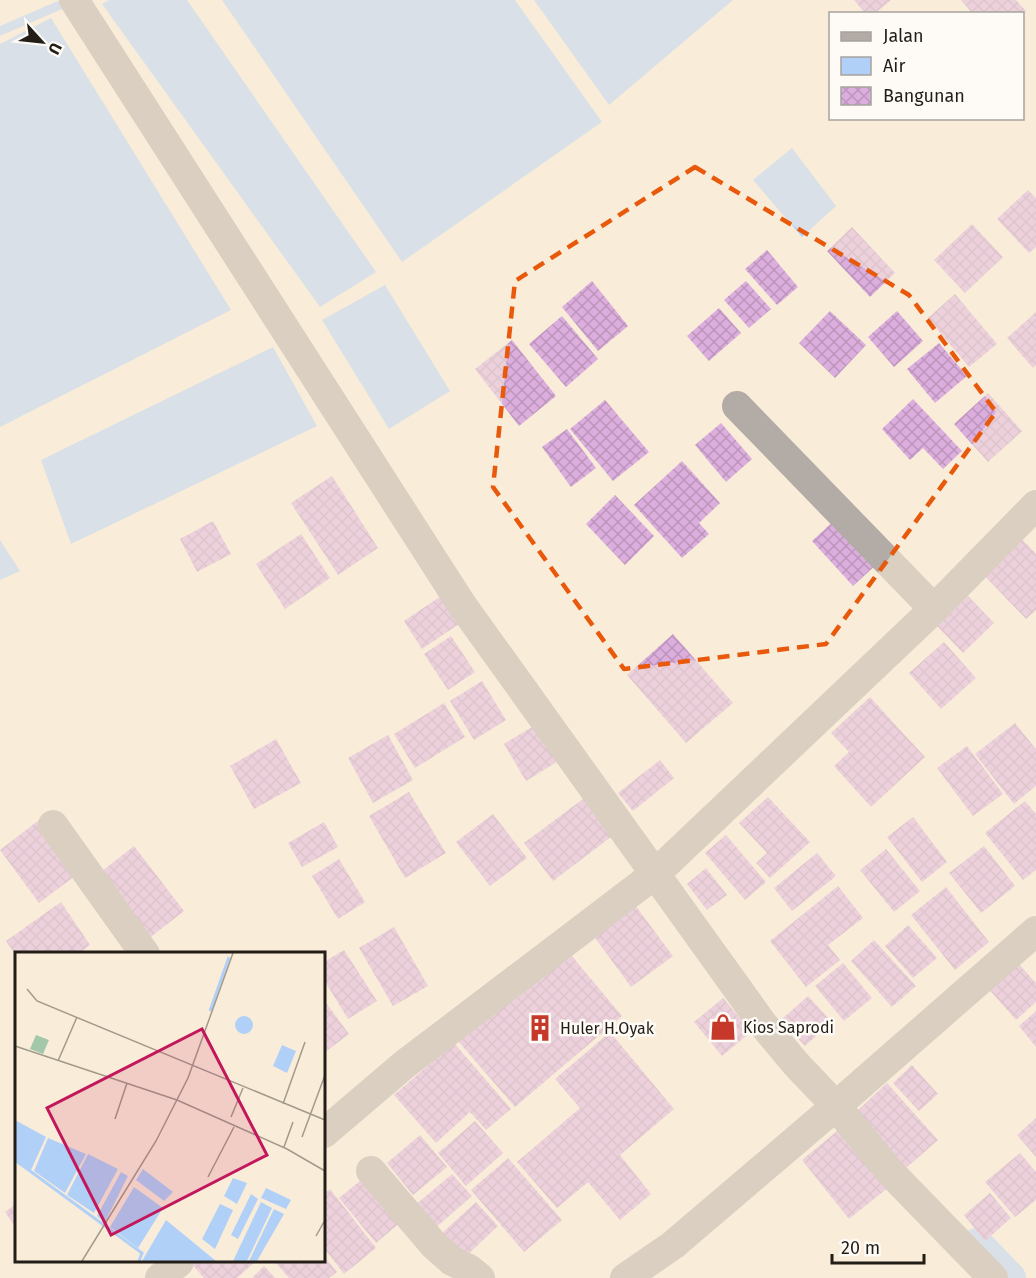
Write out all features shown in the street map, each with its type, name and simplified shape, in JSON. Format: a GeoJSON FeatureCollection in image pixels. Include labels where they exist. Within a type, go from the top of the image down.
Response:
{"type":"FeatureCollection","features":[{"type":"Feature","properties":{"kind":"street"},"geometry":{"type":"LineString","coordinates":[[74,0],[462,605],[762,1023],[796,1064],[836,1106],[890,1172],[993,1278]]}},
{"type":"Feature","properties":{"kind":"street"},"geometry":{"type":"LineString","coordinates":[[737,406],[934,609]]}},
{"type":"Feature","properties":{"kind":"street"},"geometry":{"type":"LineString","coordinates":[[326,1131],[414,1057],[655,874],[934,609],[1036,505]]}},
{"type":"Feature","properties":{"kind":"street"},"geometry":{"type":"LineString","coordinates":[[53,825],[144,952]]}},
{"type":"Feature","properties":{"kind":"street"},"geometry":{"type":"LineString","coordinates":[[625,1278],[673,1245],[1036,931]]}},
{"type":"Feature","properties":{"kind":"street"},"geometry":{"type":"LineString","coordinates":[[371,1171],[434,1245],[452,1261],[480,1278]]}},
{"type":"Feature","properties":{"kind":"street"},"geometry":{"type":"LineString","coordinates":[[160,1278],[178,1263]]}},
{"type":"Feature","properties":{"kind":"highlighted area"},"geometry":{"type":"Polygon","coordinates":[[[695,167],[909,295],[996,412],[826,644],[624,669],[493,487],[515,281],[695,167]]]}},
{"type":"Feature","properties":{"kind":"water"},"geometry":{"type":"Polygon","coordinates":[[[109,0],[187,0],[376,272],[320,307],[102,4],[109,0]]]}},
{"type":"Feature","properties":{"kind":"water"},"geometry":{"type":"Polygon","coordinates":[[[222,0],[515,0],[602,122],[402,262],[222,0]]]}},
{"type":"Feature","properties":{"kind":"water"},"geometry":{"type":"Polygon","coordinates":[[[534,0],[733,0],[609,105],[534,0]]]}},
{"type":"Feature","properties":{"kind":"water"},"geometry":{"type":"Polygon","coordinates":[[[51,18],[231,310],[0,427],[0,44],[51,18]]]}},
{"type":"Feature","properties":{"kind":"water"},"geometry":{"type":"Polygon","coordinates":[[[792,148],[836,206],[802,237],[753,180],[792,148]]]}},
{"type":"Feature","properties":{"kind":"water"},"geometry":{"type":"Polygon","coordinates":[[[385,285],[450,391],[389,429],[322,320],[385,285]]]}},
{"type":"Feature","properties":{"kind":"water"},"geometry":{"type":"Polygon","coordinates":[[[273,347],[317,426],[71,544],[41,460],[273,347]]]}},
{"type":"Feature","properties":{"kind":"water"},"geometry":{"type":"Polygon","coordinates":[[[0,540],[20,571],[0,580],[0,540]]]}},
{"type":"Feature","properties":{"kind":"building"},"geometry":{"type":"Polygon","coordinates":[[[854,0],[891,0],[876,12],[864,12],[854,0]]]}},
{"type":"Feature","properties":{"kind":"building"},"geometry":{"type":"Polygon","coordinates":[[[961,0],[1016,0],[1026,11],[1024,13],[971,12],[961,0]]]}},
{"type":"Feature","properties":{"kind":"building"},"geometry":{"type":"Polygon","coordinates":[[[1028,190],[1036,198],[1036,247],[1029,253],[997,219],[1028,190]]]}},
{"type":"Feature","properties":{"kind":"building"},"geometry":{"type":"Polygon","coordinates":[[[972,224],[1003,257],[965,293],[934,260],[972,224]]]}},
{"type":"Feature","properties":{"kind":"building"},"geometry":{"type":"Polygon","coordinates":[[[852,227],[895,273],[870,297],[827,251],[852,227]]]}},
{"type":"Feature","properties":{"kind":"building"},"geometry":{"type":"Polygon","coordinates":[[[767,250],[798,287],[777,305],[745,269],[767,250]]]}},
{"type":"Feature","properties":{"kind":"building"},"geometry":{"type":"Polygon","coordinates":[[[592,281],[628,326],[598,351],[562,307],[592,281]]]}},
{"type":"Feature","properties":{"kind":"building"},"geometry":{"type":"Polygon","coordinates":[[[746,281],[771,309],[749,328],[724,300],[746,281]]]}},
{"type":"Feature","properties":{"kind":"building"},"geometry":{"type":"Polygon","coordinates":[[[955,294],[997,344],[969,367],[928,318],[955,294]]]}},
{"type":"Feature","properties":{"kind":"building"},"geometry":{"type":"Polygon","coordinates":[[[719,308],[741,333],[709,361],[687,336],[719,308]]]}},
{"type":"Feature","properties":{"kind":"building"},"geometry":{"type":"Polygon","coordinates":[[[830,311],[866,345],[835,378],[799,343],[830,311]]]}},
{"type":"Feature","properties":{"kind":"building"},"geometry":{"type":"Polygon","coordinates":[[[897,311],[923,341],[894,367],[868,337],[897,311]]]}},
{"type":"Feature","properties":{"kind":"building"},"geometry":{"type":"Polygon","coordinates":[[[1036,312],[1036,365],[1033,368],[1007,338],[1036,312]]]}},
{"type":"Feature","properties":{"kind":"building"},"geometry":{"type":"Polygon","coordinates":[[[562,316],[598,359],[566,387],[529,344],[562,316]]]}},
{"type":"Feature","properties":{"kind":"building"},"geometry":{"type":"Polygon","coordinates":[[[512,340],[556,396],[519,426],[475,369],[512,340]]]}},
{"type":"Feature","properties":{"kind":"building"},"geometry":{"type":"Polygon","coordinates":[[[939,343],[967,376],[935,403],[907,369],[939,343]]]}},
{"type":"Feature","properties":{"kind":"building"},"geometry":{"type":"Polygon","coordinates":[[[988,393],[1022,431],[988,462],[954,424],[988,393]]]}},
{"type":"Feature","properties":{"kind":"building"},"geometry":{"type":"Polygon","coordinates":[[[913,399],[962,451],[943,469],[923,448],[910,460],[882,429],[913,399]]]}},
{"type":"Feature","properties":{"kind":"building"},"geometry":{"type":"Polygon","coordinates":[[[605,400],[649,452],[613,481],[570,429],[605,400]]]}},
{"type":"Feature","properties":{"kind":"building"},"geometry":{"type":"Polygon","coordinates":[[[721,423],[752,459],[726,482],[695,445],[721,423]]]}},
{"type":"Feature","properties":{"kind":"building"},"geometry":{"type":"Polygon","coordinates":[[[567,429],[596,468],[571,487],[542,447],[567,429]]]}},
{"type":"Feature","properties":{"kind":"building"},"geometry":{"type":"Polygon","coordinates":[[[682,461],[720,503],[699,523],[709,534],[682,558],[634,505],[682,461]]]}},
{"type":"Feature","properties":{"kind":"building"},"geometry":{"type":"Polygon","coordinates":[[[332,476],[378,548],[338,575],[291,503],[332,476]]]}},
{"type":"Feature","properties":{"kind":"building"},"geometry":{"type":"Polygon","coordinates":[[[615,495],[654,536],[625,565],[586,524],[615,495]]]}},
{"type":"Feature","properties":{"kind":"building"},"geometry":{"type":"Polygon","coordinates":[[[837,518],[878,563],[853,586],[812,541],[837,518]]]}},
{"type":"Feature","properties":{"kind":"building"},"geometry":{"type":"Polygon","coordinates":[[[213,521],[231,554],[197,572],[180,539],[213,521]]]}},
{"type":"Feature","properties":{"kind":"building"},"geometry":{"type":"Polygon","coordinates":[[[301,534],[330,578],[285,609],[256,564],[301,534]]]}},
{"type":"Feature","properties":{"kind":"building"},"geometry":{"type":"Polygon","coordinates":[[[1018,535],[1036,554],[1036,610],[1026,619],[981,572],[1018,535]]]}},
{"type":"Feature","properties":{"kind":"building"},"geometry":{"type":"Polygon","coordinates":[[[444,594],[462,622],[422,649],[404,621],[444,594]]]}},
{"type":"Feature","properties":{"kind":"building"},"geometry":{"type":"Polygon","coordinates":[[[968,596],[994,623],[963,653],[937,626],[968,596]]]}},
{"type":"Feature","properties":{"kind":"building"},"geometry":{"type":"Polygon","coordinates":[[[673,634],[733,703],[686,743],[627,675],[673,634]]]}},
{"type":"Feature","properties":{"kind":"building"},"geometry":{"type":"Polygon","coordinates":[[[451,636],[475,672],[448,690],[424,654],[451,636]]]}},
{"type":"Feature","properties":{"kind":"building"},"geometry":{"type":"Polygon","coordinates":[[[944,642],[976,678],[941,709],[909,673],[944,642]]]}},
{"type":"Feature","properties":{"kind":"building"},"geometry":{"type":"Polygon","coordinates":[[[482,681],[506,720],[474,740],[450,701],[482,681]]]}},
{"type":"Feature","properties":{"kind":"building"},"geometry":{"type":"Polygon","coordinates":[[[870,697],[925,757],[871,807],[834,766],[849,752],[831,733],[870,697]]]}},
{"type":"Feature","properties":{"kind":"building"},"geometry":{"type":"Polygon","coordinates":[[[444,703],[465,737],[415,768],[394,734],[444,703]]]}},
{"type":"Feature","properties":{"kind":"building"},"geometry":{"type":"Polygon","coordinates":[[[1015,723],[1036,749],[1036,786],[1014,804],[975,754],[1015,723]]]}},
{"type":"Feature","properties":{"kind":"building"},"geometry":{"type":"Polygon","coordinates":[[[537,724],[560,760],[526,781],[504,744],[537,724]]]}},
{"type":"Feature","properties":{"kind":"building"},"geometry":{"type":"Polygon","coordinates":[[[388,735],[413,780],[373,803],[348,758],[388,735]]]}},
{"type":"Feature","properties":{"kind":"building"},"geometry":{"type":"Polygon","coordinates":[[[276,739],[301,783],[254,809],[230,766],[276,739]]]}},
{"type":"Feature","properties":{"kind":"building"},"geometry":{"type":"Polygon","coordinates":[[[967,746],[1003,794],[973,816],[937,768],[967,746]]]}},
{"type":"Feature","properties":{"kind":"building"},"geometry":{"type":"Polygon","coordinates":[[[660,760],[674,778],[633,811],[618,793],[660,760]]]}},
{"type":"Feature","properties":{"kind":"building"},"geometry":{"type":"Polygon","coordinates":[[[409,792],[446,853],[405,878],[369,816],[409,792]]]}},
{"type":"Feature","properties":{"kind":"building"},"geometry":{"type":"Polygon","coordinates":[[[768,797],[810,842],[770,878],[756,863],[767,853],[739,823],[768,797]]]}},
{"type":"Feature","properties":{"kind":"building"},"geometry":{"type":"Polygon","coordinates":[[[583,799],[611,837],[553,881],[524,843],[583,799]]]}},
{"type":"Feature","properties":{"kind":"building"},"geometry":{"type":"Polygon","coordinates":[[[1025,801],[1036,814],[1036,870],[1023,880],[985,833],[1025,801]]]}},
{"type":"Feature","properties":{"kind":"building"},"geometry":{"type":"Polygon","coordinates":[[[493,814],[527,858],[490,886],[456,842],[493,814]]]}},
{"type":"Feature","properties":{"kind":"building"},"geometry":{"type":"Polygon","coordinates":[[[913,817],[947,862],[922,882],[887,837],[913,817]]]}},
{"type":"Feature","properties":{"kind":"building"},"geometry":{"type":"Polygon","coordinates":[[[39,820],[79,873],[39,903],[0,850],[39,820]]]}},
{"type":"Feature","properties":{"kind":"building"},"geometry":{"type":"Polygon","coordinates":[[[324,822],[338,847],[302,867],[288,843],[324,822]]]}},
{"type":"Feature","properties":{"kind":"building"},"geometry":{"type":"Polygon","coordinates":[[[726,835],[766,882],[745,900],[705,853],[726,835]]]}},
{"type":"Feature","properties":{"kind":"building"},"geometry":{"type":"Polygon","coordinates":[[[134,846],[184,911],[143,943],[93,878],[134,846]]]}},
{"type":"Feature","properties":{"kind":"building"},"geometry":{"type":"Polygon","coordinates":[[[984,846],[1015,886],[981,913],[949,873],[984,846]]]}},
{"type":"Feature","properties":{"kind":"building"},"geometry":{"type":"Polygon","coordinates":[[[886,849],[920,891],[894,912],[860,870],[886,849]]]}},
{"type":"Feature","properties":{"kind":"building"},"geometry":{"type":"Polygon","coordinates":[[[817,853],[836,876],[792,911],[774,888],[817,853]]]}},
{"type":"Feature","properties":{"kind":"building"},"geometry":{"type":"Polygon","coordinates":[[[339,859],[365,902],[338,919],[312,876],[339,859]]]}},
{"type":"Feature","properties":{"kind":"building"},"geometry":{"type":"Polygon","coordinates":[[[706,868],[727,895],[707,910],[687,884],[706,868]]]}},
{"type":"Feature","properties":{"kind":"building"},"geometry":{"type":"Polygon","coordinates":[[[838,886],[863,918],[828,945],[840,960],[806,987],[770,941],[838,886]]]}},
{"type":"Feature","properties":{"kind":"building"},"geometry":{"type":"Polygon","coordinates":[[[946,887],[989,942],[955,970],[911,915],[946,887]]]}},
{"type":"Feature","properties":{"kind":"building"},"geometry":{"type":"Polygon","coordinates":[[[632,901],[673,956],[631,987],[590,931],[632,901]]]}},
{"type":"Feature","properties":{"kind":"building"},"geometry":{"type":"Polygon","coordinates":[[[61,902],[90,945],[81,952],[15,952],[15,954],[6,941],[61,902]]]}},
{"type":"Feature","properties":{"kind":"building"},"geometry":{"type":"Polygon","coordinates":[[[908,925],[937,958],[913,978],[885,946],[908,925]]]}},
{"type":"Feature","properties":{"kind":"building"},"geometry":{"type":"Polygon","coordinates":[[[394,927],[428,986],[393,1006],[359,948],[394,927]]]}},
{"type":"Feature","properties":{"kind":"building"},"geometry":{"type":"Polygon","coordinates":[[[874,940],[916,986],[892,1007],[851,961],[874,940]]]}},
{"type":"Feature","properties":{"kind":"building","name":"Huler H.Oyak"},"geometry":{"type":"Polygon","coordinates":[[[566,949],[622,1016],[515,1107],[458,1041],[566,949]]]}},
{"type":"Feature","properties":{"kind":"building"},"geometry":{"type":"Polygon","coordinates":[[[344,950],[377,1001],[348,1019],[326,983],[326,961],[344,950]]]}},
{"type":"Feature","properties":{"kind":"building"},"geometry":{"type":"Polygon","coordinates":[[[1015,960],[1036,983],[1036,1002],[1016,1020],[986,986],[1015,960]]]}},
{"type":"Feature","properties":{"kind":"building"},"geometry":{"type":"Polygon","coordinates":[[[843,963],[872,998],[844,1021],[815,986],[843,963]]]}},
{"type":"Feature","properties":{"kind":"building"},"geometry":{"type":"Polygon","coordinates":[[[808,996],[832,1022],[805,1046],[781,1020],[808,996]]]}},
{"type":"Feature","properties":{"kind":"building","name":"Kios Saprodi"},"geometry":{"type":"Polygon","coordinates":[[[723,998],[751,1032],[722,1056],[694,1022],[723,998]]]}},
{"type":"Feature","properties":{"kind":"building"},"geometry":{"type":"Polygon","coordinates":[[[326,1003],[349,1034],[326,1051],[326,1003]]]}},
{"type":"Feature","properties":{"kind":"building"},"geometry":{"type":"Polygon","coordinates":[[[1036,1011],[1036,1047],[1019,1026],[1036,1011]]]}},
{"type":"Feature","properties":{"kind":"building"},"geometry":{"type":"Polygon","coordinates":[[[610,1032],[674,1109],[620,1155],[651,1194],[620,1220],[588,1182],[557,1208],[517,1162],[580,1108],[555,1079],[610,1032]]]}},
{"type":"Feature","properties":{"kind":"building"},"geometry":{"type":"Polygon","coordinates":[[[454,1043],[511,1109],[486,1130],[470,1112],[436,1143],[394,1095],[454,1043]]]}},
{"type":"Feature","properties":{"kind":"building"},"geometry":{"type":"Polygon","coordinates":[[[912,1065],[938,1094],[919,1111],[893,1083],[912,1065]]]}},
{"type":"Feature","properties":{"kind":"building"},"geometry":{"type":"Polygon","coordinates":[[[887,1083],[938,1140],[905,1169],[855,1113],[887,1083]]]}},
{"type":"Feature","properties":{"kind":"building"},"geometry":{"type":"Polygon","coordinates":[[[1036,1118],[1036,1157],[1017,1135],[1036,1118]]]}},
{"type":"Feature","properties":{"kind":"building"},"geometry":{"type":"Polygon","coordinates":[[[475,1121],[503,1153],[466,1186],[438,1153],[475,1121]]]}},
{"type":"Feature","properties":{"kind":"building"},"geometry":{"type":"Polygon","coordinates":[[[842,1127],[889,1187],[849,1219],[802,1160],[842,1127]]]}},
{"type":"Feature","properties":{"kind":"building"},"geometry":{"type":"Polygon","coordinates":[[[420,1135],[447,1167],[413,1195],[387,1163],[420,1135]]]}},
{"type":"Feature","properties":{"kind":"building"},"geometry":{"type":"Polygon","coordinates":[[[1020,1153],[1036,1172],[1036,1200],[1015,1217],[985,1182],[1020,1153]]]}},
{"type":"Feature","properties":{"kind":"building"},"geometry":{"type":"Polygon","coordinates":[[[508,1158],[562,1220],[524,1252],[471,1190],[508,1158]]]}},
{"type":"Feature","properties":{"kind":"building"},"geometry":{"type":"Polygon","coordinates":[[[452,1174],[472,1196],[433,1230],[413,1207],[452,1174]]]}},
{"type":"Feature","properties":{"kind":"building"},"geometry":{"type":"Polygon","coordinates":[[[366,1176],[402,1221],[376,1243],[339,1198],[366,1176]]]}},
{"type":"Feature","properties":{"kind":"building"},"geometry":{"type":"Polygon","coordinates":[[[330,1189],[376,1248],[344,1274],[326,1251],[326,1192],[330,1189]]]}},
{"type":"Feature","properties":{"kind":"building"},"geometry":{"type":"Polygon","coordinates":[[[990,1193],[1011,1218],[985,1241],[964,1215],[990,1193]]]}},
{"type":"Feature","properties":{"kind":"building"},"geometry":{"type":"Polygon","coordinates":[[[476,1202],[498,1226],[463,1259],[441,1234],[476,1202]]]}},
{"type":"Feature","properties":{"kind":"building"},"geometry":{"type":"Polygon","coordinates":[[[15,1205],[15,1227],[5,1212],[15,1205]]]}},
{"type":"Feature","properties":{"kind":"building"},"geometry":{"type":"Polygon","coordinates":[[[326,1258],[337,1272],[329,1278],[289,1278],[276,1263],[326,1263],[326,1258]]]}},
{"type":"Feature","properties":{"kind":"building"},"geometry":{"type":"Polygon","coordinates":[[[191,1263],[254,1263],[237,1278],[204,1278],[191,1263]]]}},
{"type":"Feature","properties":{"kind":"building"},"geometry":{"type":"Polygon","coordinates":[[[264,1266],[275,1278],[252,1278],[264,1266]]]}},
{"type":"Feature","properties":{"kind":"waterway"},"geometry":{"type":"LineString","coordinates":[[0,31],[69,1]]}},
{"type":"Feature","properties":{"kind":"waterway"},"geometry":{"type":"LineString","coordinates":[[977,1244],[1010,1278]]}},
{"type":"Feature","properties":{"kind":"place","name":"Kios Saprodi"},"geometry":{"type":"Point","coordinates":[723,1027]}},
{"type":"Feature","properties":{"kind":"place","name":"Huler H.Oyak"},"geometry":{"type":"Point","coordinates":[540,1028]}}]}
